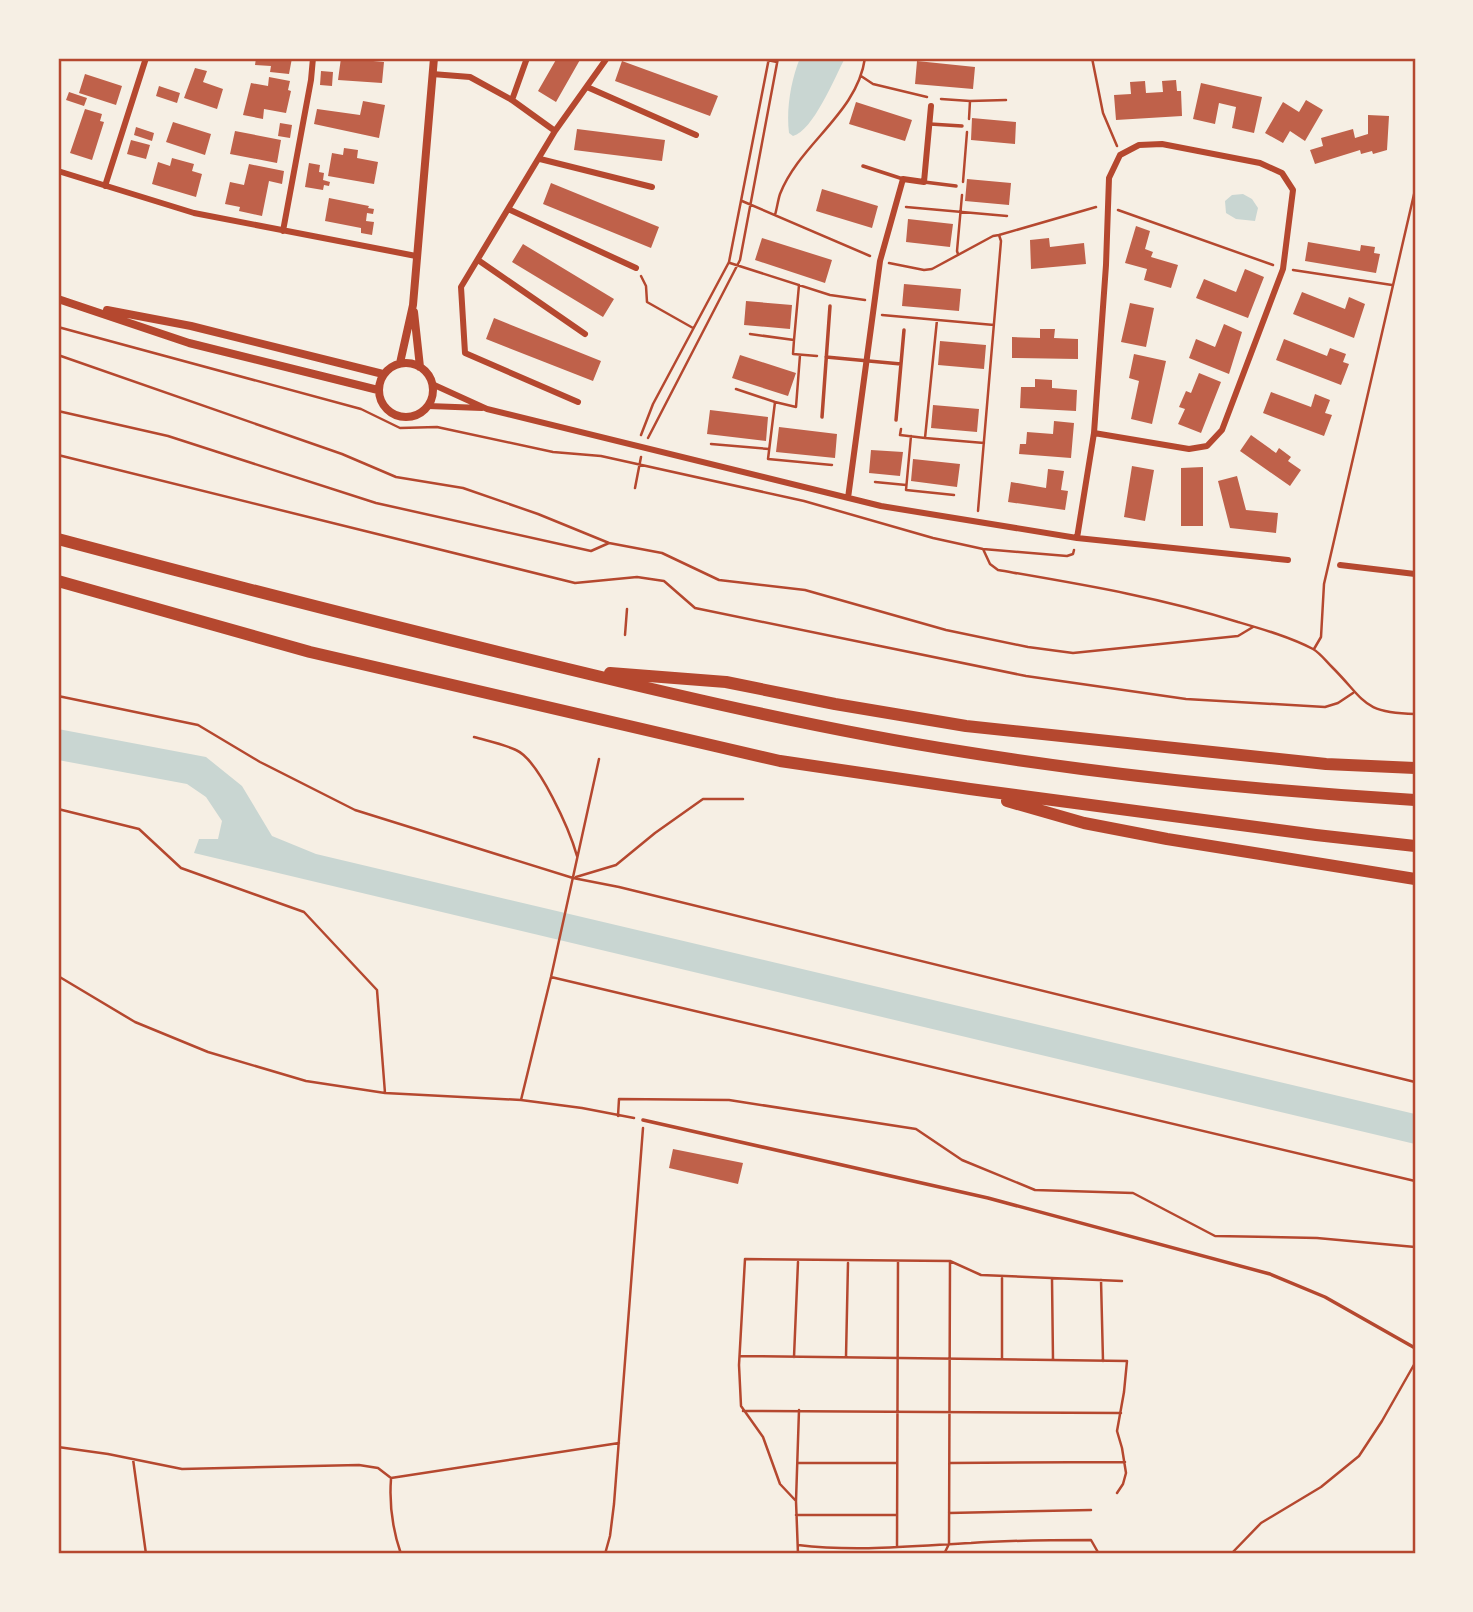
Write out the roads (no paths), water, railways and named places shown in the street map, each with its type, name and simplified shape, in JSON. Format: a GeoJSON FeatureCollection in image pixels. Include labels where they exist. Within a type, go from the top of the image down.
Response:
{"type":"FeatureCollection","features":[{"type":"Feature","properties":{"kind":"highway"},"geometry":{"type":"LineString","coordinates":[[58,539],[324,610],[726,707],[963,752],[1179,782],[1308,794],[1415,800]]}},
{"type":"Feature","properties":{"kind":"highway"},"geometry":{"type":"LineString","coordinates":[[58,581],[310,652],[780,761],[970,789],[1415,846]]}},
{"type":"Feature","properties":{"kind":"highway"},"geometry":{"type":"LineString","coordinates":[[569,669],[726,682],[835,704],[979,727],[1326,764],[1415,768]]}},
{"type":"Feature","properties":{"kind":"highway"},"geometry":{"type":"LineString","coordinates":[[970,789],[1084,823],[1415,879]]}},
{"type":"Feature","properties":{"kind":"street"},"geometry":{"type":"LineString","coordinates":[[105,186],[146,58]]}},
{"type":"Feature","properties":{"kind":"street"},"geometry":{"type":"LineString","coordinates":[[282,231],[313,58]]}},
{"type":"Feature","properties":{"kind":"street"},"geometry":{"type":"LineString","coordinates":[[400,363],[413,305],[434,58]]}},
{"type":"Feature","properties":{"kind":"street"},"geometry":{"type":"LineString","coordinates":[[512,100],[527,58]]}},
{"type":"Feature","properties":{"kind":"street"},"geometry":{"type":"LineString","coordinates":[[578,402],[465,353],[461,287],[555,131],[607,58]]}},
{"type":"Feature","properties":{"kind":"street"},"geometry":{"type":"LineString","coordinates":[[432,74],[470,77],[512,100],[555,131]]}},
{"type":"Feature","properties":{"kind":"street"},"geometry":{"type":"LineString","coordinates":[[587,87],[695,135]]}},
{"type":"Feature","properties":{"kind":"street"},"geometry":{"type":"LineString","coordinates":[[848,498],[880,261],[903,179],[924,182],[931,106]]}},
{"type":"Feature","properties":{"kind":"street"},"geometry":{"type":"LineString","coordinates":[[1077,538],[1094,433],[1109,178],[1121,155],[1139,145],[1162,144],[1260,163],[1282,173],[1293,190],[1283,269],[1222,430],[1207,446],[1189,449],[1094,433]]}},
{"type":"Feature","properties":{"kind":"street"},"geometry":{"type":"LineString","coordinates":[[540,159],[652,187]]}},
{"type":"Feature","properties":{"kind":"street"},"geometry":{"type":"LineString","coordinates":[[58,171],[194,213],[416,257]]}},
{"type":"Feature","properties":{"kind":"street"},"geometry":{"type":"LineString","coordinates":[[508,209],[636,268]]}},
{"type":"Feature","properties":{"kind":"street"},"geometry":{"type":"LineString","coordinates":[[478,260],[585,334]]}},
{"type":"Feature","properties":{"kind":"street"},"geometry":{"type":"LineString","coordinates":[[58,299],[191,326],[383,374]]}},
{"type":"Feature","properties":{"kind":"street"},"geometry":{"type":"LineString","coordinates":[[77,304],[189,343],[378,390]]}},
{"type":"Feature","properties":{"kind":"street"},"geometry":{"type":"LineString","coordinates":[[413,305],[420,367]]}},
{"type":"Feature","properties":{"kind":"street"},"geometry":{"type":"LineString","coordinates":[[400,363],[420,367],[432,384],[428,406],[414,416],[397,416],[384,406],[378,390],[383,374],[400,363]]}},
{"type":"Feature","properties":{"kind":"street"},"geometry":{"type":"LineString","coordinates":[[432,384],[487,409],[881,506],[1077,538],[1288,560]]}},
{"type":"Feature","properties":{"kind":"street"},"geometry":{"type":"LineString","coordinates":[[428,406],[487,409]]}},
{"type":"Feature","properties":{"kind":"street"},"geometry":{"type":"LineString","coordinates":[[1340,565],[1415,574]]}},
{"type":"Feature","properties":{"kind":"lane"},"geometry":{"type":"LineString","coordinates":[[930,124],[962,126]]}},
{"type":"Feature","properties":{"kind":"lane"},"geometry":{"type":"LineString","coordinates":[[863,166],[903,179]]}},
{"type":"Feature","properties":{"kind":"lane"},"geometry":{"type":"LineString","coordinates":[[924,182],[956,186]]}},
{"type":"Feature","properties":{"kind":"lane"},"geometry":{"type":"LineString","coordinates":[[821,417],[830,306]]}},
{"type":"Feature","properties":{"kind":"lane"},"geometry":{"type":"LineString","coordinates":[[896,420],[904,330]]}},
{"type":"Feature","properties":{"kind":"lane"},"geometry":{"type":"LineString","coordinates":[[826,357],[901,363]]}},
{"type":"Feature","properties":{"kind":"lane"},"geometry":{"type":"LineString","coordinates":[[643,1120],[988,1199],[1270,1274],[1325,1297],[1415,1348]]}}]}
